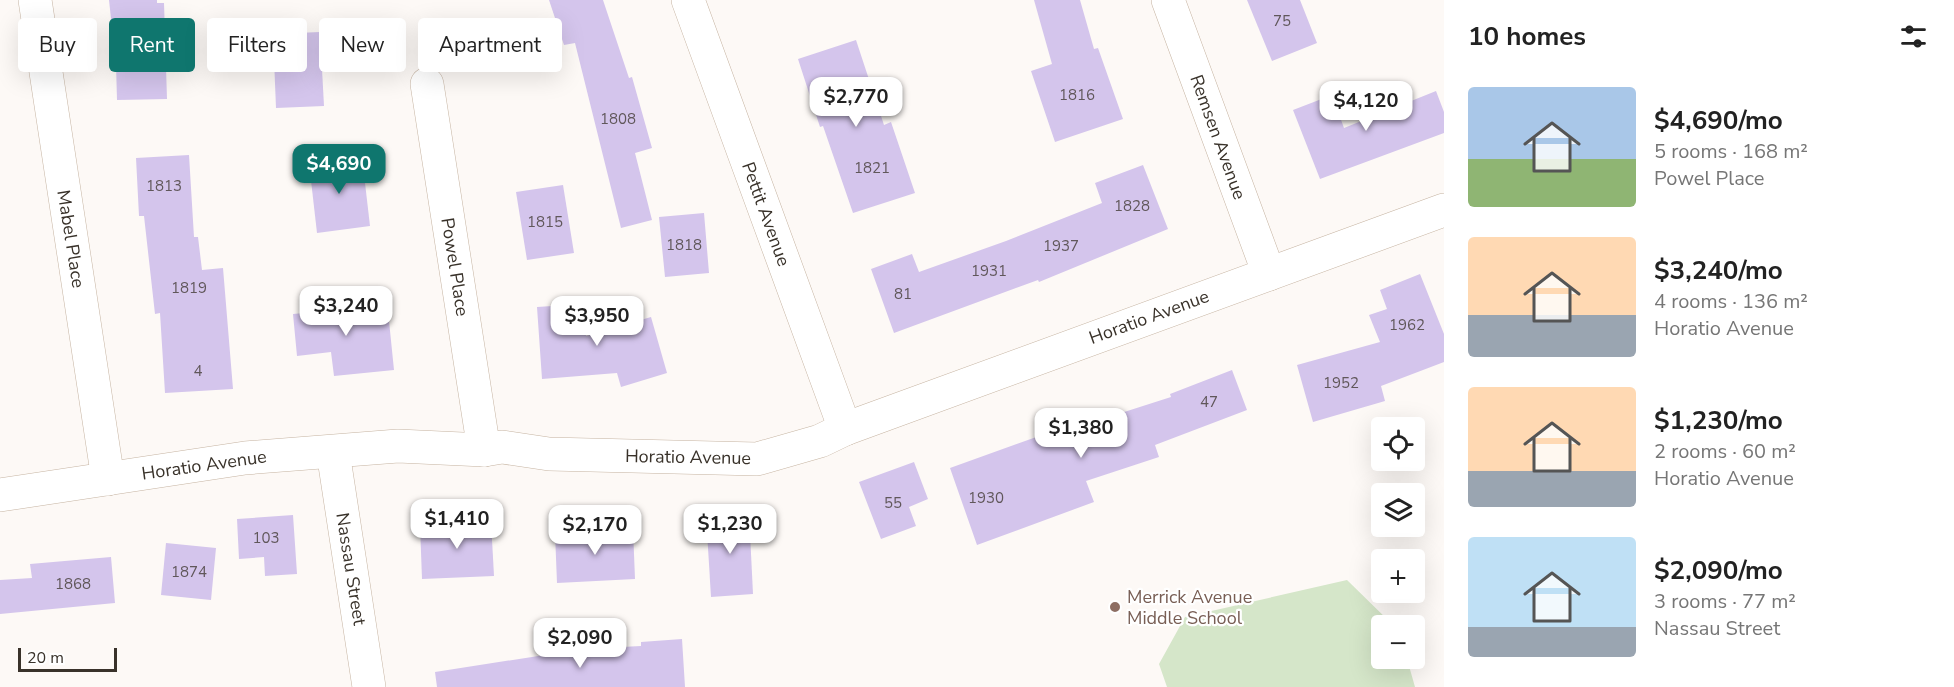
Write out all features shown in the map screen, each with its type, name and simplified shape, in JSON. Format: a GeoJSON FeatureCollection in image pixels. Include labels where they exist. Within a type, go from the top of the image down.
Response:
{"type":"FeatureCollection","features":[{"type":"Feature","properties":{"kind":"street","name":"Mabel Place"},"geometry":{"type":"LineString","coordinates":[[35,0],[108,479]]}},
{"type":"Feature","properties":{"kind":"street","name":"Pettit Avenue"},"geometry":{"type":"LineString","coordinates":[[688,0],[845,429]]}},
{"type":"Feature","properties":{"kind":"street","name":"Remsen Avenue"},"geometry":{"type":"LineString","coordinates":[[1168,0],[1269,273]]}},
{"type":"Feature","properties":{"kind":"street","name":"Powel Place"},"geometry":{"type":"LineString","coordinates":[[427,84],[484,450]]}},
{"type":"Feature","properties":{"kind":"street","name":"Horatio Avenue"},"geometry":{"type":"LineString","coordinates":[[0,495],[245,458],[398,446],[484,450],[502,447],[549,454],[757,459],[820,441],[845,429],[1444,210]]}},
{"type":"Feature","properties":{"kind":"street","name":"Nassau Street"},"geometry":{"type":"LineString","coordinates":[[333,452],[369,687]]}},
{"type":"Feature","properties":{"kind":"green space"},"geometry":{"type":"Polygon","coordinates":[[[1347,580],[1383,615],[1371,615],[1371,669],[1410,669],[1415,687],[1167,687],[1159,664],[1185,617],[1347,580]]]}},
{"type":"Feature","properties":{"kind":"building"},"geometry":{"type":"Polygon","coordinates":[[[109,0],[157,0],[157,3],[164,3],[164,18],[111,18],[109,0]]]}},
{"type":"Feature","properties":{"kind":"building"},"geometry":{"type":"Polygon","coordinates":[[[549,0],[603,0],[629,78],[632,77],[652,148],[635,153],[652,220],[621,228],[575,43],[564,45],[562,18],[555,18],[549,0]]]}},
{"type":"Feature","properties":{"kind":"building"},"geometry":{"type":"Polygon","coordinates":[[[1034,0],[1080,0],[1094,49],[1098,48],[1123,119],[1055,142],[1031,71],[1052,64],[1034,0]]]}},
{"type":"Feature","properties":{"kind":"building"},"geometry":{"type":"Polygon","coordinates":[[[1247,0],[1300,0],[1317,43],[1272,61],[1247,0]]]}},
{"type":"Feature","properties":{"kind":"building"},"geometry":{"type":"Polygon","coordinates":[[[319,32],[319,72],[322,72],[324,106],[276,108],[275,72],[307,72],[307,33],[319,32]]]}},
{"type":"Feature","properties":{"kind":"building"},"geometry":{"type":"Polygon","coordinates":[[[856,40],[884,125],[891,122],[915,193],[853,213],[823,126],[820,127],[798,59],[856,40]]]}},
{"type":"Feature","properties":{"kind":"building"},"geometry":{"type":"Polygon","coordinates":[[[116,72],[166,72],[167,99],[117,100],[116,72]]]}},
{"type":"Feature","properties":{"kind":"building"},"geometry":{"type":"Polygon","coordinates":[[[1436,91],[1444,112],[1444,133],[1320,179],[1293,110],[1332,95],[1344,128],[1436,91]]]}},
{"type":"Feature","properties":{"kind":"building"},"geometry":{"type":"Polygon","coordinates":[[[189,155],[194,237],[198,237],[202,270],[223,268],[233,389],[165,393],[160,313],[155,314],[144,216],[139,216],[136,158],[189,155]]]}},
{"type":"Feature","properties":{"kind":"building"},"geometry":{"type":"Polygon","coordinates":[[[362,157],[370,226],[317,233],[309,163],[362,157]]]}},
{"type":"Feature","properties":{"kind":"building"},"geometry":{"type":"Polygon","coordinates":[[[1143,165],[1168,229],[1039,282],[1038,280],[894,333],[871,269],[912,254],[919,272],[1006,241],[1102,203],[1095,183],[1143,165]]]}},
{"type":"Feature","properties":{"kind":"building"},"geometry":{"type":"Polygon","coordinates":[[[563,185],[574,253],[527,260],[516,192],[563,185]]]}},
{"type":"Feature","properties":{"kind":"building"},"geometry":{"type":"Polygon","coordinates":[[[704,213],[709,273],[665,277],[659,217],[704,213]]]}},
{"type":"Feature","properties":{"kind":"building"},"geometry":{"type":"Polygon","coordinates":[[[1420,274],[1444,334],[1444,362],[1381,386],[1385,401],[1313,422],[1297,365],[1380,342],[1369,315],[1387,309],[1380,290],[1420,274]]]}},
{"type":"Feature","properties":{"kind":"building"},"geometry":{"type":"Polygon","coordinates":[[[369,296],[372,323],[389,321],[394,370],[334,376],[331,352],[297,356],[293,314],[336,310],[335,300],[369,296]]]}},
{"type":"Feature","properties":{"kind":"building"},"geometry":{"type":"Polygon","coordinates":[[[583,304],[586,336],[651,317],[667,373],[621,387],[617,373],[542,379],[537,307],[583,304]]]}},
{"type":"Feature","properties":{"kind":"building"},"geometry":{"type":"Polygon","coordinates":[[[1232,370],[1247,410],[1155,445],[1159,457],[1086,481],[1094,502],[977,545],[950,468],[1067,426],[1068,430],[1171,397],[1170,394],[1232,370]]]}},
{"type":"Feature","properties":{"kind":"building"},"geometry":{"type":"Polygon","coordinates":[[[914,462],[928,499],[909,507],[916,526],[881,539],[859,482],[914,462]]]}},
{"type":"Feature","properties":{"kind":"building"},"geometry":{"type":"Polygon","coordinates":[[[749,513],[753,594],[711,597],[706,515],[749,513]]]}},
{"type":"Feature","properties":{"kind":"building"},"geometry":{"type":"Polygon","coordinates":[[[293,515],[297,574],[265,576],[264,557],[239,559],[237,519],[293,515]]]}},
{"type":"Feature","properties":{"kind":"building"},"geometry":{"type":"Polygon","coordinates":[[[491,521],[494,576],[422,579],[420,525],[491,521]]]}},
{"type":"Feature","properties":{"kind":"building"},"geometry":{"type":"Polygon","coordinates":[[[633,529],[635,579],[557,583],[555,533],[633,529]]]}},
{"type":"Feature","properties":{"kind":"building"},"geometry":{"type":"Polygon","coordinates":[[[166,543],[216,548],[211,600],[161,595],[166,543]]]}},
{"type":"Feature","properties":{"kind":"building"},"geometry":{"type":"Polygon","coordinates":[[[111,557],[115,603],[0,614],[0,580],[32,578],[30,564],[111,557]]]}},
{"type":"Feature","properties":{"kind":"building"},"geometry":{"type":"Polygon","coordinates":[[[682,639],[685,687],[437,687],[435,672],[583,649],[641,646],[641,642],[682,639]]]}},
{"type":"Feature","properties":{"kind":"place","name":"Merrick Avenue Middle School"},"geometry":{"type":"Point","coordinates":[1115,607]}}]}
